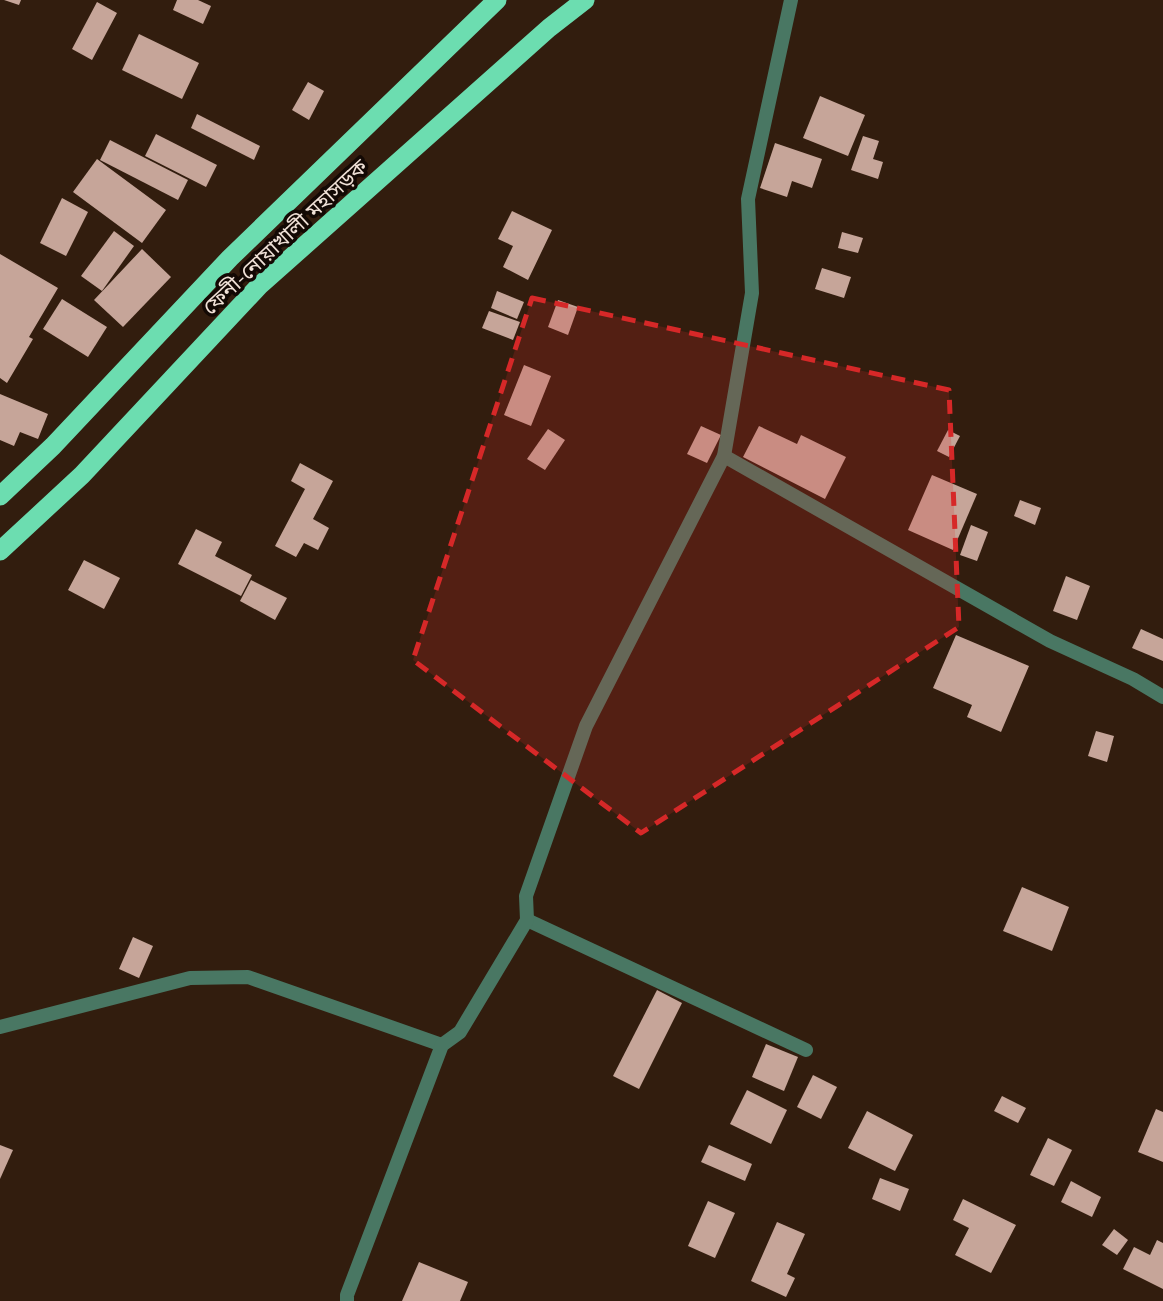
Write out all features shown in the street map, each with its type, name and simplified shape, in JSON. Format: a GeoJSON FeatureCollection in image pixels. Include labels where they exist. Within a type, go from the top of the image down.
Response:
{"type":"FeatureCollection","features":[{"type":"Feature","properties":{"kind":"highway","name":"ফেনী-নোয়াখালী মহাসড়ক"},"geometry":{"type":"LineString","coordinates":[[0,496],[53,446],[230,258],[497,0]]}},
{"type":"Feature","properties":{"kind":"highway","name":"ফেনী-নোয়াখালী মহাসড়ক"},"geometry":{"type":"LineString","coordinates":[[0,551],[82,475],[259,286],[548,28],[584,0]]}},
{"type":"Feature","properties":{"kind":"street"},"geometry":{"type":"LineString","coordinates":[[347,1301],[442,1045],[460,1032],[527,920],[526,896],[586,726],[724,456],[752,293],[748,199],[792,0]]}},
{"type":"Feature","properties":{"kind":"street"},"geometry":{"type":"LineString","coordinates":[[724,456],[1050,640],[1133,679],[1163,697]]}},
{"type":"Feature","properties":{"kind":"street"},"geometry":{"type":"LineString","coordinates":[[527,920],[806,1051]]}},
{"type":"Feature","properties":{"kind":"street"},"geometry":{"type":"LineString","coordinates":[[0,1027],[190,978],[248,977],[442,1045]]}},
{"type":"Feature","properties":{"kind":"highlighted area"},"geometry":{"type":"Polygon","coordinates":[[[532,298],[949,390],[959,627],[641,833],[413,660],[532,298]]]}},
{"type":"Feature","properties":{"kind":"building"},"geometry":{"type":"Polygon","coordinates":[[[4,0],[21,0],[19,5],[4,0]]]}},
{"type":"Feature","properties":{"kind":"building"},"geometry":{"type":"Polygon","coordinates":[[[177,0],[198,0],[211,6],[203,24],[173,10],[177,0]]]}},
{"type":"Feature","properties":{"kind":"building"},"geometry":{"type":"Polygon","coordinates":[[[97,2],[117,13],[92,60],[72,49],[97,2]]]}},
{"type":"Feature","properties":{"kind":"building"},"geometry":{"type":"Polygon","coordinates":[[[139,34],[199,63],[182,99],[122,70],[139,34]]]}},
{"type":"Feature","properties":{"kind":"building"},"geometry":{"type":"Polygon","coordinates":[[[308,82],[324,91],[309,120],[292,110],[308,82]]]}},
{"type":"Feature","properties":{"kind":"building"},"geometry":{"type":"Polygon","coordinates":[[[820,96],[865,115],[848,156],[803,138],[820,96]]]}},
{"type":"Feature","properties":{"kind":"building"},"geometry":{"type":"Polygon","coordinates":[[[197,114],[260,146],[254,160],[191,128],[197,114]]]}},
{"type":"Feature","properties":{"kind":"building"},"geometry":{"type":"Polygon","coordinates":[[[156,134],[217,165],[206,187],[145,156],[156,134]]]}},
{"type":"Feature","properties":{"kind":"building"},"geometry":{"type":"Polygon","coordinates":[[[863,136],[879,141],[873,159],[883,162],[878,179],[851,170],[863,136]]]}},
{"type":"Feature","properties":{"kind":"building"},"geometry":{"type":"Polygon","coordinates":[[[110,140],[188,180],[178,200],[100,160],[110,140]]]}},
{"type":"Feature","properties":{"kind":"building"},"geometry":{"type":"Polygon","coordinates":[[[775,143],[822,159],[812,188],[792,181],[787,197],[760,188],[775,143]]]}},
{"type":"Feature","properties":{"kind":"building"},"geometry":{"type":"Polygon","coordinates":[[[97,159],[166,210],[142,243],[73,192],[97,159]]]}},
{"type":"Feature","properties":{"kind":"building"},"geometry":{"type":"Polygon","coordinates":[[[62,198],[88,212],[66,256],[40,243],[62,198]]]}},
{"type":"Feature","properties":{"kind":"building"},"geometry":{"type":"Polygon","coordinates":[[[512,211],[552,230],[528,280],[503,267],[513,246],[498,239],[512,211]]]}},
{"type":"Feature","properties":{"kind":"building"},"geometry":{"type":"Polygon","coordinates":[[[114,231],[134,246],[102,291],[81,276],[114,231]]]}},
{"type":"Feature","properties":{"kind":"building"},"geometry":{"type":"Polygon","coordinates":[[[842,232],[863,238],[858,253],[838,248],[842,232]]]}},
{"type":"Feature","properties":{"kind":"building"},"geometry":{"type":"Polygon","coordinates":[[[142,249],[171,277],[123,327],[94,300],[142,249]]]}},
{"type":"Feature","properties":{"kind":"building"},"geometry":{"type":"Polygon","coordinates":[[[0,254],[58,288],[29,337],[33,339],[7,383],[0,378],[0,254]]]}},
{"type":"Feature","properties":{"kind":"building"},"geometry":{"type":"Polygon","coordinates":[[[822,268],[851,277],[844,298],[815,289],[822,268]]]}},
{"type":"Feature","properties":{"kind":"building"},"geometry":{"type":"Polygon","coordinates":[[[497,291],[524,302],[517,319],[491,308],[497,291]]]}},
{"type":"Feature","properties":{"kind":"building"},"geometry":{"type":"Polygon","coordinates":[[[62,299],[107,327],[88,357],[43,329],[62,299]]]}},
{"type":"Feature","properties":{"kind":"building"},"geometry":{"type":"Polygon","coordinates":[[[558,300],[578,307],[568,335],[548,327],[558,300]]]}},
{"type":"Feature","properties":{"kind":"building"},"geometry":{"type":"Polygon","coordinates":[[[489,311],[520,322],[513,340],[482,328],[489,311]]]}},
{"type":"Feature","properties":{"kind":"building"},"geometry":{"type":"Polygon","coordinates":[[[524,365],[551,376],[531,426],[504,415],[524,365]]]}},
{"type":"Feature","properties":{"kind":"building"},"geometry":{"type":"Polygon","coordinates":[[[0,394],[48,414],[38,439],[20,432],[14,446],[0,440],[0,394]]]}},
{"type":"Feature","properties":{"kind":"building"},"geometry":{"type":"Polygon","coordinates":[[[701,426],[721,435],[707,463],[687,454],[701,426]]]}},
{"type":"Feature","properties":{"kind":"building"},"geometry":{"type":"Polygon","coordinates":[[[759,426],[797,444],[801,435],[846,457],[825,499],[743,457],[759,426]]]}},
{"type":"Feature","properties":{"kind":"building"},"geometry":{"type":"Polygon","coordinates":[[[548,429],[565,440],[545,470],[527,459],[548,429]]]}},
{"type":"Feature","properties":{"kind":"building"},"geometry":{"type":"Polygon","coordinates":[[[948,430],[960,436],[949,457],[937,451],[948,430]]]}},
{"type":"Feature","properties":{"kind":"building"},"geometry":{"type":"Polygon","coordinates":[[[300,463],[333,481],[313,519],[329,528],[318,550],[304,543],[296,557],[275,546],[305,489],[291,481],[300,463]]]}},
{"type":"Feature","properties":{"kind":"building"},"geometry":{"type":"Polygon","coordinates":[[[932,475],[977,494],[953,550],[908,530],[932,475]]]}},
{"type":"Feature","properties":{"kind":"building"},"geometry":{"type":"Polygon","coordinates":[[[1020,500],[1041,508],[1035,525],[1014,516],[1020,500]]]}},
{"type":"Feature","properties":{"kind":"building"},"geometry":{"type":"Polygon","coordinates":[[[971,525],[988,532],[977,561],[960,555],[971,525]]]}},
{"type":"Feature","properties":{"kind":"building"},"geometry":{"type":"Polygon","coordinates":[[[196,529],[222,542],[215,556],[252,575],[241,596],[178,564],[196,529]]]}},
{"type":"Feature","properties":{"kind":"building"},"geometry":{"type":"Polygon","coordinates":[[[84,560],[120,578],[104,609],[68,590],[84,560]]]}},
{"type":"Feature","properties":{"kind":"building"},"geometry":{"type":"Polygon","coordinates":[[[1066,576],[1090,586],[1077,620],[1053,611],[1066,576]]]}},
{"type":"Feature","properties":{"kind":"building"},"geometry":{"type":"Polygon","coordinates":[[[251,580],[287,598],[275,620],[240,601],[251,580]]]}},
{"type":"Feature","properties":{"kind":"building"},"geometry":{"type":"Polygon","coordinates":[[[1141,629],[1163,639],[1163,661],[1132,648],[1141,629]]]}},
{"type":"Feature","properties":{"kind":"building"},"geometry":{"type":"Polygon","coordinates":[[[956,635],[1029,666],[1001,732],[967,717],[972,705],[933,688],[956,635]]]}},
{"type":"Feature","properties":{"kind":"building"},"geometry":{"type":"Polygon","coordinates":[[[1096,731],[1114,736],[1107,762],[1088,756],[1096,731]]]}},
{"type":"Feature","properties":{"kind":"building"},"geometry":{"type":"Polygon","coordinates":[[[1022,887],[1069,907],[1052,951],[1003,931],[1022,887]]]}},
{"type":"Feature","properties":{"kind":"building"},"geometry":{"type":"Polygon","coordinates":[[[133,937],[153,946],[139,978],[119,969],[133,937]]]}},
{"type":"Feature","properties":{"kind":"building"},"geometry":{"type":"Polygon","coordinates":[[[657,990],[682,1003],[639,1089],[613,1076],[657,990]]]}},
{"type":"Feature","properties":{"kind":"building"},"geometry":{"type":"Polygon","coordinates":[[[766,1044],[798,1057],[784,1091],[752,1077],[766,1044]]]}},
{"type":"Feature","properties":{"kind":"building"},"geometry":{"type":"Polygon","coordinates":[[[813,1075],[837,1087],[821,1119],[797,1107],[813,1075]]]}},
{"type":"Feature","properties":{"kind":"building"},"geometry":{"type":"Polygon","coordinates":[[[747,1090],[787,1110],[771,1144],[730,1124],[747,1090]]]}},
{"type":"Feature","properties":{"kind":"building"},"geometry":{"type":"Polygon","coordinates":[[[1002,1096],[1026,1108],[1018,1123],[994,1111],[1002,1096]]]}},
{"type":"Feature","properties":{"kind":"building"},"geometry":{"type":"Polygon","coordinates":[[[1156,1109],[1163,1112],[1163,1162],[1138,1152],[1156,1109]]]}},
{"type":"Feature","properties":{"kind":"building"},"geometry":{"type":"Polygon","coordinates":[[[867,1111],[913,1135],[895,1171],[848,1148],[867,1111]]]}},
{"type":"Feature","properties":{"kind":"building"},"geometry":{"type":"Polygon","coordinates":[[[1048,1138],[1072,1150],[1054,1186],[1030,1175],[1048,1138]]]}},
{"type":"Feature","properties":{"kind":"building"},"geometry":{"type":"Polygon","coordinates":[[[0,1145],[13,1150],[0,1179],[0,1145]]]}},
{"type":"Feature","properties":{"kind":"building"},"geometry":{"type":"Polygon","coordinates":[[[709,1145],[752,1164],[745,1181],[701,1162],[709,1145]]]}},
{"type":"Feature","properties":{"kind":"building"},"geometry":{"type":"Polygon","coordinates":[[[880,1178],[909,1189],[900,1211],[872,1199],[880,1178]]]}},
{"type":"Feature","properties":{"kind":"building"},"geometry":{"type":"Polygon","coordinates":[[[1071,1181],[1101,1197],[1092,1217],[1061,1202],[1071,1181]]]}},
{"type":"Feature","properties":{"kind":"building"},"geometry":{"type":"Polygon","coordinates":[[[963,1199],[1016,1225],[991,1273],[955,1255],[969,1228],[953,1220],[963,1199]]]}},
{"type":"Feature","properties":{"kind":"building"},"geometry":{"type":"Polygon","coordinates":[[[708,1201],[735,1213],[715,1258],[688,1246],[708,1201]]]}},
{"type":"Feature","properties":{"kind":"building"},"geometry":{"type":"Polygon","coordinates":[[[777,1222],[805,1234],[787,1274],[795,1278],[786,1297],[751,1281],[777,1222]]]}},
{"type":"Feature","properties":{"kind":"building"},"geometry":{"type":"Polygon","coordinates":[[[1114,1229],[1128,1240],[1117,1255],[1102,1245],[1114,1229]]]}},
{"type":"Feature","properties":{"kind":"building"},"geometry":{"type":"Polygon","coordinates":[[[1157,1240],[1163,1243],[1163,1289],[1123,1269],[1134,1247],[1150,1255],[1157,1240]]]}},
{"type":"Feature","properties":{"kind":"building"},"geometry":{"type":"Polygon","coordinates":[[[419,1262],[468,1282],[460,1301],[402,1301],[419,1262]]]}}]}
